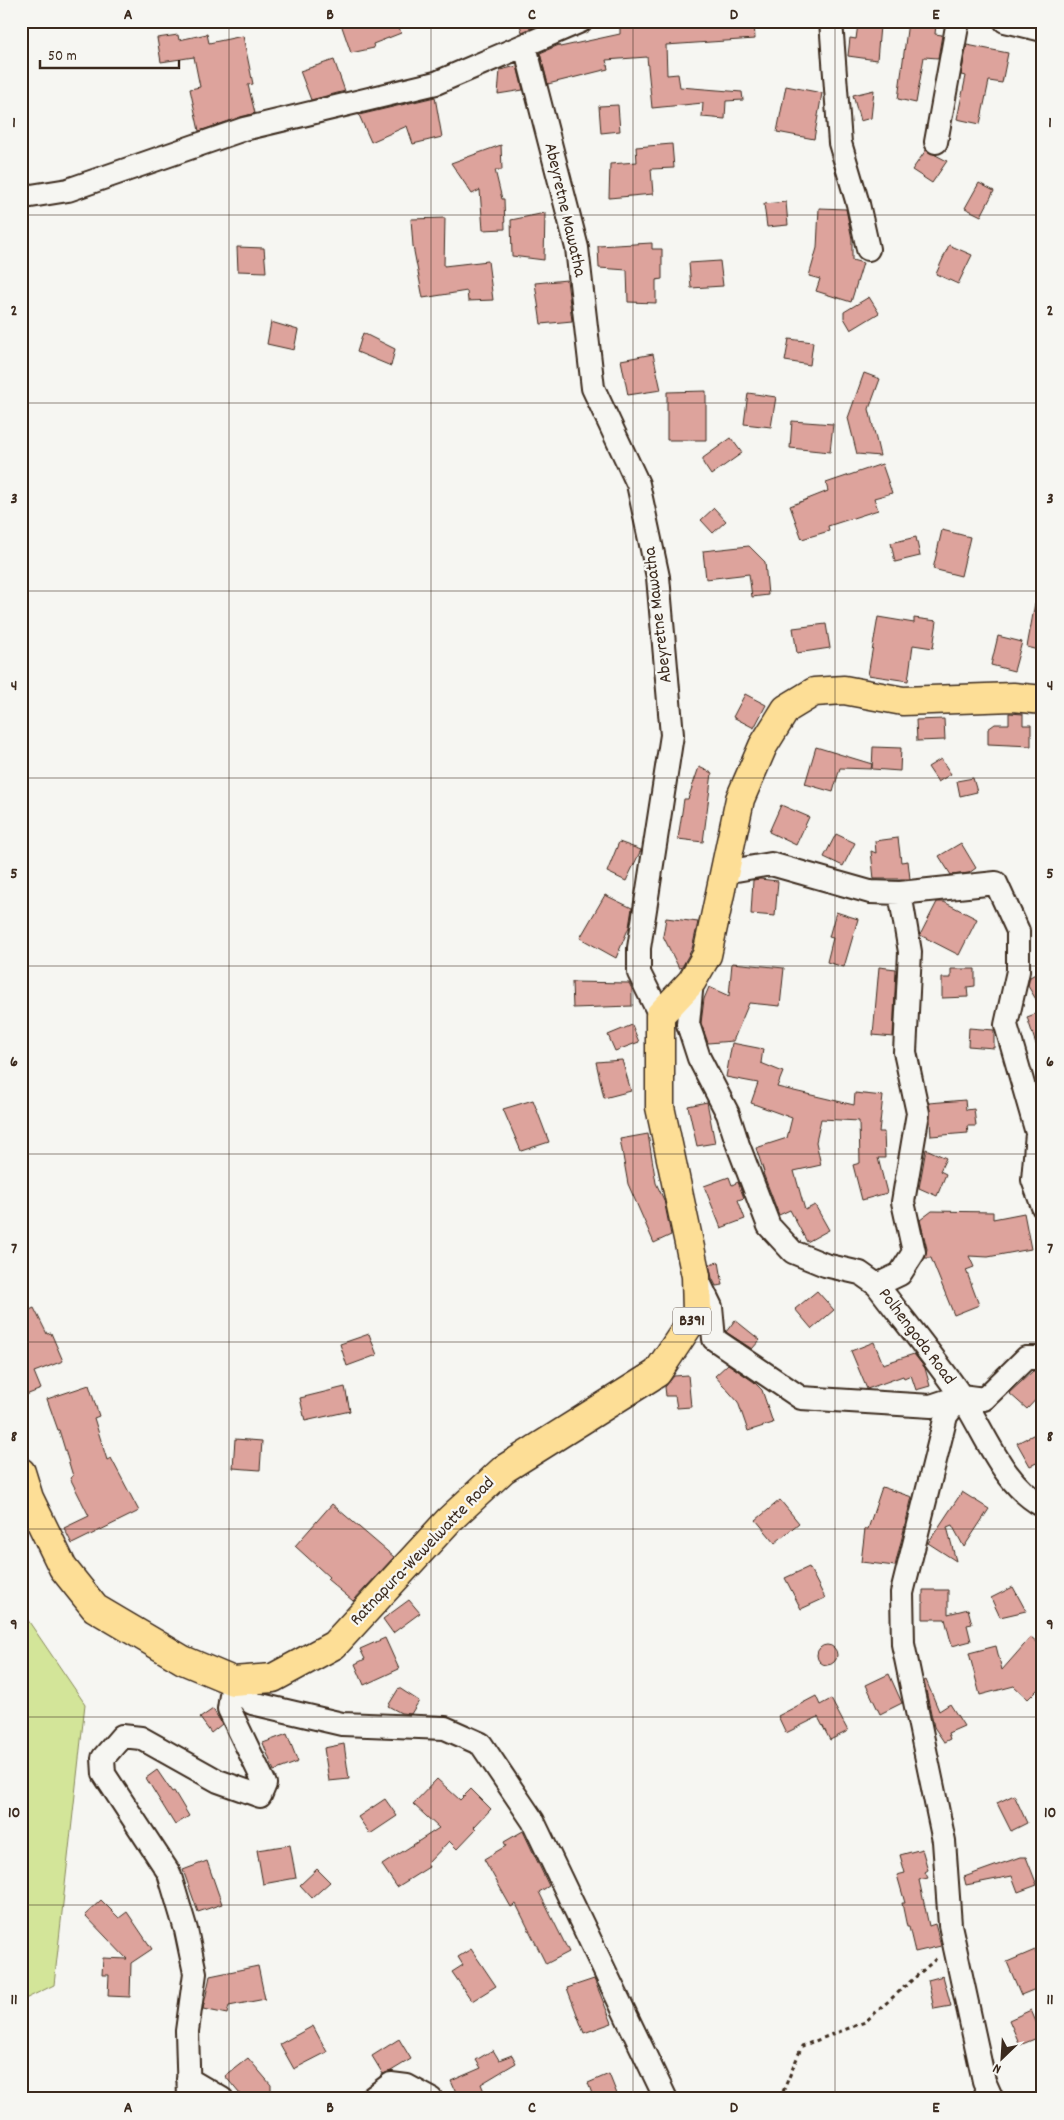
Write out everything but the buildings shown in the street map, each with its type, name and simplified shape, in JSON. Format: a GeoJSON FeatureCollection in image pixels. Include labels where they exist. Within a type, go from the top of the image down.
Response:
{"type":"FeatureCollection","features":[{"type":"Feature","properties":{"kind":"main road"},"geometry":{"type":"LineString","coordinates":[[660,1015],[692,981],[707,955],[740,799],[763,746],[786,709],[814,692],[844,690],[903,700],[1013,697],[1043,700]]}},
{"type":"Feature","properties":{"kind":"main road","name":"Ratnapura-Wewelwatte Road"},"geometry":{"type":"LineString","coordinates":[[21,1472],[29,1498],[62,1568],[95,1608],[182,1660],[233,1682],[274,1678],[334,1645],[449,1520],[504,1469],[657,1373],[697,1313],[696,1276],[660,1107],[660,1015]]}},
{"type":"Feature","properties":{"kind":"street"},"geometry":{"type":"LineString","coordinates":[[21,194],[31,196],[68,190],[244,129],[436,83],[582,21]]}},
{"type":"Feature","properties":{"kind":"street"},"geometry":{"type":"LineString","coordinates":[[831,21],[840,143],[858,204],[868,249]]}},
{"type":"Feature","properties":{"kind":"street"},"geometry":{"type":"LineString","coordinates":[[936,142],[958,21]]}},
{"type":"Feature","properties":{"kind":"street"},"geometry":{"type":"LineString","coordinates":[[1005,21],[1043,30]]}},
{"type":"Feature","properties":{"kind":"street","name":"Abeyretne Mawatha"},"geometry":{"type":"LineString","coordinates":[[525,46],[577,248],[593,388],[638,484],[658,577],[672,734],[640,948],[640,973],[660,1015]]}},
{"type":"Feature","properties":{"kind":"street"},"geometry":{"type":"LineString","coordinates":[[725,872],[771,864],[870,892],[900,893],[996,883],[1018,931],[1018,971],[1006,1025],[1037,1133],[1033,1180],[1043,1207]]}},
{"type":"Feature","properties":{"kind":"street"},"geometry":{"type":"LineString","coordinates":[[877,1286],[900,1274],[914,1252],[903,1202],[918,1113],[905,1052],[910,952],[900,893]]}},
{"type":"Feature","properties":{"kind":"street","name":"Polhengoda Road"},"geometry":{"type":"LineString","coordinates":[[692,981],[688,1024],[699,1058],[728,1114],[769,1226],[792,1252],[825,1265],[860,1273],[877,1286],[961,1396],[1007,1472],[1033,1501],[1043,1506]]}},
{"type":"Feature","properties":{"kind":"street"},"geometry":{"type":"LineString","coordinates":[[696,1276],[711,1307],[714,1339],[801,1398],[931,1406],[961,1396],[984,1399],[1026,1358],[1043,1358]]}},
{"type":"Feature","properties":{"kind":"street"},"geometry":{"type":"LineString","coordinates":[[961,1396],[946,1416],[902,1594],[903,1644],[944,1841],[950,1925],[984,2081],[992,2099]]}},
{"type":"Feature","properties":{"kind":"street"},"geometry":{"type":"LineString","coordinates":[[222,2099],[188,2089],[187,2031],[196,1973],[186,1930],[169,1873],[104,1774],[103,1758],[122,1736],[141,1738],[218,1781],[260,1796],[265,1784],[229,1708],[233,1682]]}},
{"type":"Feature","properties":{"kind":"street"},"geometry":{"type":"LineString","coordinates":[[233,1682],[252,1703],[342,1724],[445,1728],[481,1744],[533,1821],[666,2099]]}},
{"type":"Feature","properties":{"kind":"street"},"geometry":{"type":"LineString","coordinates":[[371,2099],[391,2084],[408,2086],[431,2099]]}},
{"type":"Feature","properties":{"kind":"path"},"geometry":{"type":"LineString","coordinates":[[780,2099],[802,2046],[865,2022],[954,1942]]}},
{"type":"Feature","properties":{"kind":"green space"},"geometry":{"type":"Polygon","coordinates":[[[21,1610],[85,1704],[54,1985],[21,2001],[21,1610]]]}}]}
